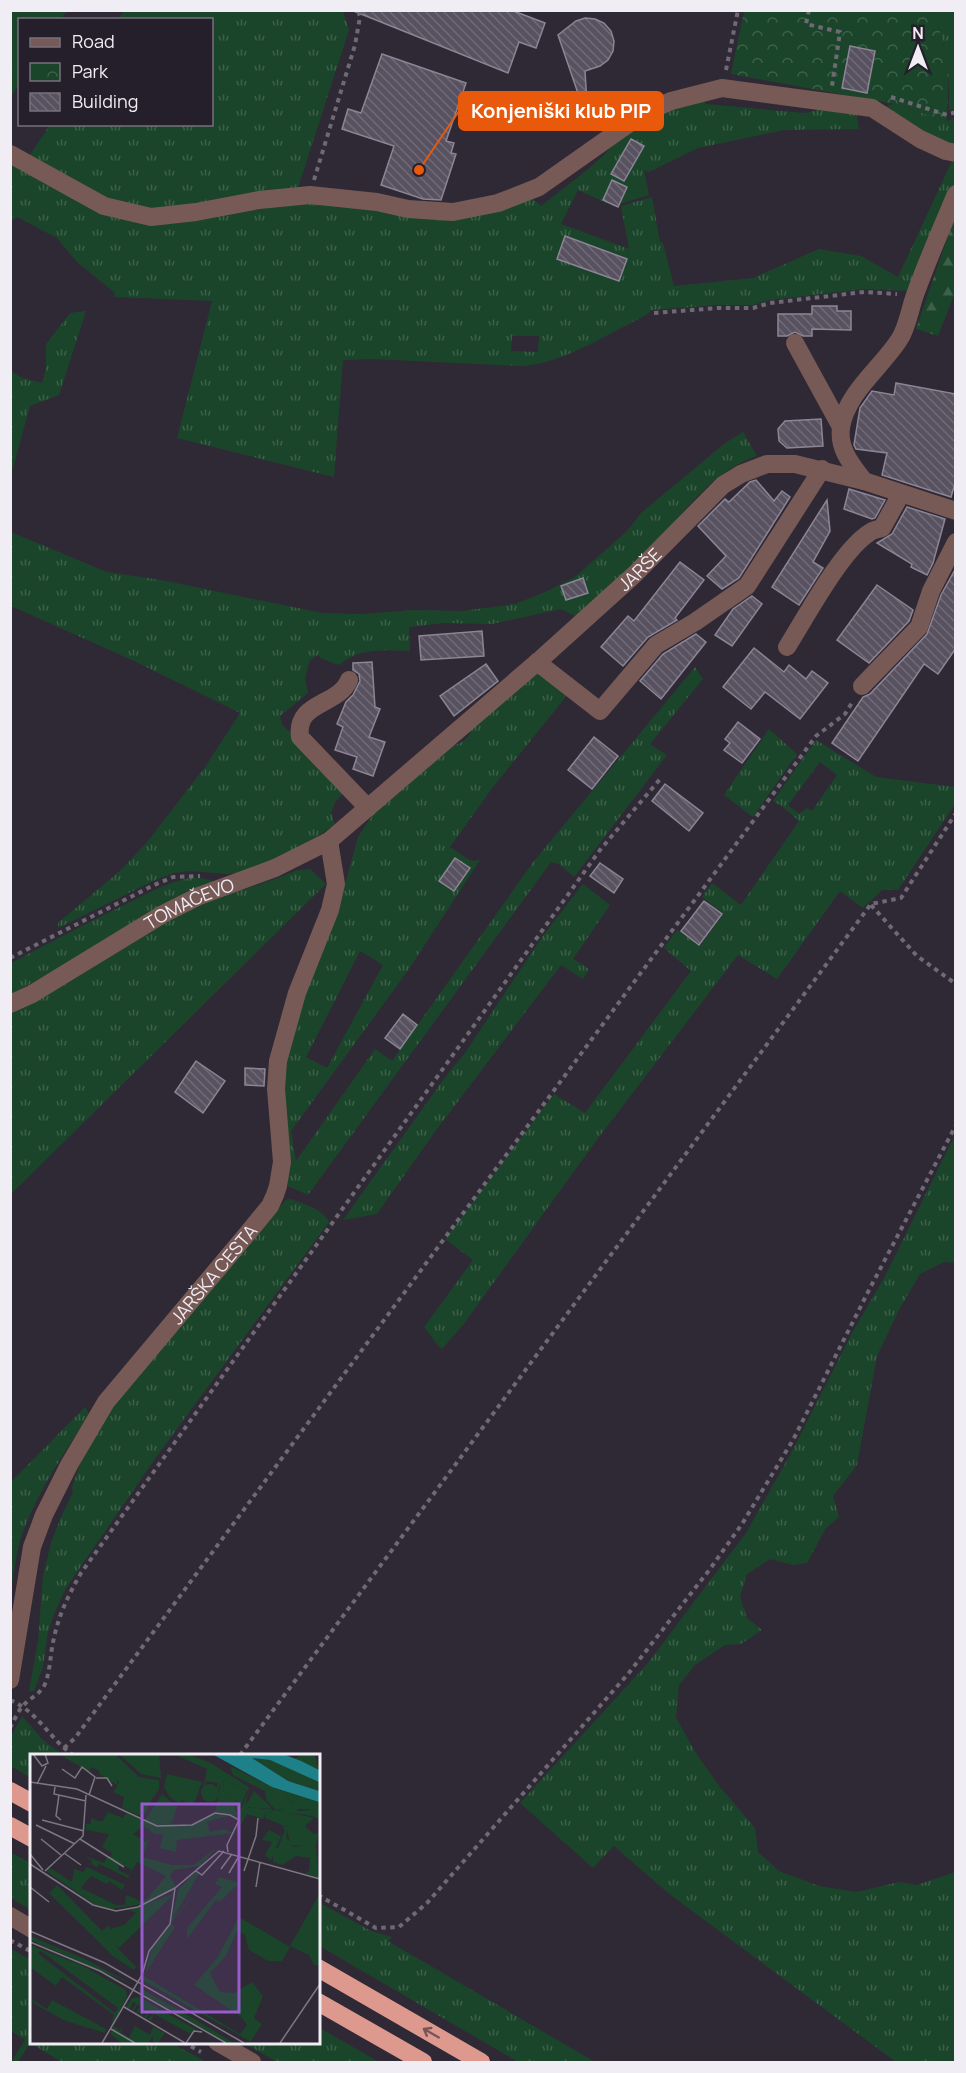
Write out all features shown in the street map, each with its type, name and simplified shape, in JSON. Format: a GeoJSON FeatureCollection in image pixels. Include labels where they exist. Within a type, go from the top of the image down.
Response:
{"type":"FeatureCollection","features":[{"type":"Feature","properties":{"kind":"highway"},"geometry":{"type":"LineString","coordinates":[[10,1791],[30,1802]]}},
{"type":"Feature","properties":{"kind":"highway"},"geometry":{"type":"LineString","coordinates":[[10,1826],[30,1837]]}},
{"type":"Feature","properties":{"kind":"highway"},"geometry":{"type":"LineString","coordinates":[[320,1969],[481,2062]]}},
{"type":"Feature","properties":{"kind":"highway"},"geometry":{"type":"LineString","coordinates":[[320,2003],[423,2062]]}},
{"type":"Feature","properties":{"kind":"street"},"geometry":{"type":"LineString","coordinates":[[10,154],[104,206],[151,218],[310,195],[377,202],[408,209],[453,212],[498,203],[539,187],[644,114],[671,101],[722,88],[872,108],[920,138],[946,151],[956,153]]}},
{"type":"Feature","properties":{"kind":"street"},"geometry":{"type":"LineString","coordinates":[[864,481],[847,457],[842,443],[841,427],[848,408],[858,392],[900,339],[915,294],[956,194]]}},
{"type":"Feature","properties":{"kind":"street"},"geometry":{"type":"LineString","coordinates":[[795,343],[841,427]]}},
{"type":"Feature","properties":{"kind":"street","name":"JARŠE"},"geometry":{"type":"LineString","coordinates":[[368,808],[537,662],[635,574],[723,485],[741,474],[767,464],[795,464],[864,481],[956,511]]}},
{"type":"Feature","properties":{"kind":"street"},"geometry":{"type":"LineString","coordinates":[[537,662],[600,711],[656,645],[695,622],[747,586],[822,470]]}},
{"type":"Feature","properties":{"kind":"street"},"geometry":{"type":"LineString","coordinates":[[787,647],[832,576],[856,544],[870,532],[882,528],[901,494]]}},
{"type":"Feature","properties":{"kind":"street"},"geometry":{"type":"LineString","coordinates":[[862,686],[919,627],[931,591],[956,542]]}},
{"type":"Feature","properties":{"kind":"street"},"geometry":{"type":"LineString","coordinates":[[349,680],[346,687],[338,694],[306,713],[299,728],[300,737],[368,808]]}},
{"type":"Feature","properties":{"kind":"street","name":"TOMAČEVO"},"geometry":{"type":"LineString","coordinates":[[10,1004],[32,994],[163,914],[199,896],[275,868],[329,841],[368,808]]}},
{"type":"Feature","properties":{"kind":"street","name":"JARŠKA CESTA"},"geometry":{"type":"LineString","coordinates":[[10,1680],[32,1547],[44,1515],[69,1465],[106,1402],[270,1206],[279,1186],[282,1162],[276,1089],[279,1060],[297,993],[324,930],[336,884],[329,841]]}},
{"type":"Feature","properties":{"kind":"street"},"geometry":{"type":"LineString","coordinates":[[10,1916],[30,1928]]}},
{"type":"Feature","properties":{"kind":"street"},"geometry":{"type":"LineString","coordinates":[[219,2043],[252,2062]]}},
{"type":"Feature","properties":{"kind":"path"},"geometry":{"type":"LineString","coordinates":[[310,195],[355,45],[360,17],[358,10]]}},
{"type":"Feature","properties":{"kind":"path"},"geometry":{"type":"LineString","coordinates":[[722,88],[738,10]]}},
{"type":"Feature","properties":{"kind":"path"},"geometry":{"type":"LineString","coordinates":[[809,10],[806,24],[840,32],[829,101]]}},
{"type":"Feature","properties":{"kind":"path"},"geometry":{"type":"LineString","coordinates":[[872,108],[886,96],[947,115],[956,111]]}},
{"type":"Feature","properties":{"kind":"path"},"geometry":{"type":"LineString","coordinates":[[654,313],[753,308],[770,303],[864,292],[915,294]]}},
{"type":"Feature","properties":{"kind":"path"},"geometry":{"type":"LineString","coordinates":[[64,1748],[75,1738],[816,736],[845,714],[862,686]]}},
{"type":"Feature","properties":{"kind":"path"},"geometry":{"type":"LineString","coordinates":[[10,1728],[23,1705],[34,1698],[44,1687],[53,1639],[61,1613],[81,1573],[600,850],[661,778]]}},
{"type":"Feature","properties":{"kind":"path"},"geometry":{"type":"LineString","coordinates":[[241,1754],[870,904],[901,898],[956,813]]}},
{"type":"Feature","properties":{"kind":"path"},"geometry":{"type":"LineString","coordinates":[[10,958],[173,877],[218,878],[232,884]]}},
{"type":"Feature","properties":{"kind":"path"},"geometry":{"type":"LineString","coordinates":[[870,904],[917,956],[956,984]]}},
{"type":"Feature","properties":{"kind":"path"},"geometry":{"type":"LineString","coordinates":[[320,1896],[376,1928],[399,1927],[427,1903],[628,1674],[742,1524],[793,1440],[956,1125]]}},
{"type":"Feature","properties":{"kind":"path"},"geometry":{"type":"LineString","coordinates":[[10,1700],[23,1705],[73,1754]]}},
{"type":"Feature","properties":{"kind":"path"},"geometry":{"type":"LineString","coordinates":[[10,1941],[30,1951]]}},
{"type":"Feature","properties":{"kind":"green space"},"geometry":{"type":"Polygon","coordinates":[[[11,10],[67,11],[62,18],[18,18],[18,85],[11,97],[11,10]]]}},
{"type":"Feature","properties":{"kind":"green space"},"geometry":{"type":"Polygon","coordinates":[[[124,11],[343,11],[349,30],[297,191],[156,211],[104,200],[29,156],[49,126],[213,126],[213,18],[119,18],[124,11]]]}},
{"type":"Feature","properties":{"kind":"green space"},"geometry":{"type":"Polygon","coordinates":[[[744,11],[932,11],[936,17],[949,65],[947,121],[894,104],[731,74],[744,11]]]}},
{"type":"Feature","properties":{"kind":"green space"},"geometry":{"type":"Polygon","coordinates":[[[932,11],[955,11],[955,109],[949,111],[949,65],[936,17],[932,11]]]}},
{"type":"Feature","properties":{"kind":"green space"},"geometry":{"type":"Polygon","coordinates":[[[703,99],[706,104],[804,113],[829,108],[857,115],[859,129],[784,130],[698,148],[649,172],[644,170],[649,195],[613,206],[578,190],[561,224],[629,249],[621,206],[652,197],[660,242],[663,243],[674,286],[753,278],[819,249],[861,256],[898,277],[952,161],[955,163],[955,185],[912,291],[864,289],[770,300],[753,305],[652,310],[645,316],[571,353],[523,366],[371,359],[343,360],[334,477],[177,438],[212,301],[114,297],[115,293],[77,262],[57,238],[17,217],[11,221],[11,165],[96,209],[136,221],[315,201],[404,215],[530,196],[541,206],[587,170],[619,138],[643,119],[703,99]],[[512,336],[511,351],[538,352],[539,336],[512,336]]]}},
{"type":"Feature","properties":{"kind":"green space"},"geometry":{"type":"Polygon","coordinates":[[[894,104],[947,121],[955,118],[955,145],[937,141],[884,107],[894,104]]]}},
{"type":"Feature","properties":{"kind":"green space"},"geometry":{"type":"Polygon","coordinates":[[[955,216],[956,290],[938,336],[916,329],[955,216]]]}},
{"type":"Feature","properties":{"kind":"green space"},"geometry":{"type":"Polygon","coordinates":[[[86,311],[59,395],[30,406],[11,475],[11,371],[22,378],[42,383],[46,369],[46,344],[70,313],[86,311]]]}},
{"type":"Feature","properties":{"kind":"green space"},"geometry":{"type":"Polygon","coordinates":[[[743,432],[757,456],[742,462],[716,479],[620,578],[577,617],[561,609],[492,624],[444,623],[409,627],[410,651],[364,652],[339,665],[322,659],[318,655],[310,660],[305,677],[308,693],[280,716],[282,725],[346,791],[335,802],[331,813],[335,824],[310,842],[253,870],[228,874],[189,871],[174,873],[58,928],[58,923],[121,870],[148,841],[205,767],[240,713],[132,660],[11,606],[11,532],[107,572],[161,580],[322,613],[462,611],[515,604],[575,577],[628,530],[641,513],[724,444],[743,432]]]}},
{"type":"Feature","properties":{"kind":"green space"},"geometry":{"type":"Polygon","coordinates":[[[695,667],[703,679],[650,744],[667,755],[574,877],[559,864],[551,862],[308,1195],[288,1186],[281,1083],[294,1024],[341,899],[358,837],[369,820],[397,790],[446,749],[469,736],[471,727],[537,670],[569,693],[493,787],[450,847],[471,861],[480,860],[409,969],[291,1131],[296,1161],[375,1049],[392,1061],[534,861],[695,667]],[[360,951],[306,1057],[327,1068],[383,965],[360,951]]]}},
{"type":"Feature","properties":{"kind":"green space"},"geometry":{"type":"Polygon","coordinates":[[[769,729],[797,754],[753,817],[724,795],[769,729]]]}},
{"type":"Feature","properties":{"kind":"green space"},"geometry":{"type":"Polygon","coordinates":[[[816,740],[876,777],[955,787],[955,804],[898,890],[882,890],[863,908],[840,891],[777,979],[738,955],[596,1141],[463,1325],[442,1349],[424,1327],[473,1260],[445,1239],[554,1094],[585,1113],[691,971],[664,948],[677,930],[700,946],[723,914],[702,897],[712,883],[741,905],[799,821],[773,801],[816,740]],[[820,762],[788,805],[799,814],[807,808],[812,811],[837,775],[820,762]]]}},
{"type":"Feature","properties":{"kind":"green space"},"geometry":{"type":"Polygon","coordinates":[[[310,869],[326,884],[11,1194],[11,1012],[76,978],[182,913],[298,870],[310,869]]]}},
{"type":"Feature","properties":{"kind":"green space"},"geometry":{"type":"Polygon","coordinates":[[[190,878],[214,881],[161,906],[37,981],[11,994],[11,963],[151,891],[190,878]]]}},
{"type":"Feature","properties":{"kind":"green space"},"geometry":{"type":"Polygon","coordinates":[[[583,884],[610,905],[573,959],[589,969],[583,979],[561,965],[434,1133],[377,1214],[343,1220],[465,1053],[542,937],[583,884]]]}},
{"type":"Feature","properties":{"kind":"green space"},"geometry":{"type":"Polygon","coordinates":[[[955,1135],[955,1263],[944,1262],[920,1274],[899,1310],[877,1356],[857,1465],[833,1496],[839,1517],[826,1528],[807,1563],[793,1565],[770,1559],[747,1574],[740,1597],[747,1618],[762,1630],[741,1644],[725,1645],[695,1665],[679,1685],[676,1717],[695,1752],[720,1787],[755,1828],[758,1852],[779,1871],[819,1886],[856,1892],[899,1882],[917,1885],[955,1872],[955,2062],[896,2062],[668,1893],[614,1846],[593,1868],[520,1803],[648,1663],[746,1533],[790,1455],[852,1333],[885,1276],[955,1135]]]}},
{"type":"Feature","properties":{"kind":"green space"},"geometry":{"type":"Polygon","coordinates":[[[291,1199],[318,1210],[329,1222],[157,1456],[66,1588],[48,1632],[43,1667],[34,1691],[29,1691],[38,1641],[43,1576],[51,1543],[73,1492],[72,1487],[80,1464],[111,1409],[286,1200],[291,1199]]]}},
{"type":"Feature","properties":{"kind":"green space"},"geometry":{"type":"Polygon","coordinates":[[[85,1407],[89,1414],[47,1481],[26,1524],[18,1549],[11,1592],[11,1482],[85,1407]]]}},
{"type":"Feature","properties":{"kind":"green space"},"geometry":{"type":"Polygon","coordinates":[[[22,1716],[43,1740],[62,1754],[30,1754],[30,1777],[11,1766],[11,1736],[22,1716]]]}},
{"type":"Feature","properties":{"kind":"green space"},"geometry":{"type":"Polygon","coordinates":[[[10,1852],[30,1862],[30,1909],[11,1898],[10,1852]]]}},
{"type":"Feature","properties":{"kind":"green space"},"geometry":{"type":"Polygon","coordinates":[[[320,1903],[371,1931],[392,1937],[388,1941],[595,2062],[518,2062],[320,1946],[320,1903]]]}},
{"type":"Feature","properties":{"kind":"green space"},"geometry":{"type":"Polygon","coordinates":[[[10,1948],[30,1959],[30,2043],[18,2062],[11,2062],[25,2040],[11,2031],[10,1948]]]}},
{"type":"Feature","properties":{"kind":"green space"},"geometry":{"type":"Polygon","coordinates":[[[320,2028],[379,2062],[277,2062],[244,2043],[320,2043],[320,2028]]]}},
{"type":"Feature","properties":{"kind":"green space"},"geometry":{"type":"Polygon","coordinates":[[[30,2043],[172,2043],[206,2062],[62,2062],[30,2043]]]}},
{"type":"Feature","properties":{"kind":"building"},"geometry":{"type":"Polygon","coordinates":[[[351,10],[511,10],[545,23],[536,48],[519,42],[508,73],[351,10]]]}},
{"type":"Feature","properties":{"kind":"building"},"geometry":{"type":"Polygon","coordinates":[[[585,18],[604,23],[611,31],[614,41],[613,51],[608,60],[600,66],[585,71],[587,104],[582,105],[558,35],[576,21],[585,18]]]}},
{"type":"Feature","properties":{"kind":"building"},"geometry":{"type":"Polygon","coordinates":[[[850,46],[875,51],[867,93],[842,88],[850,46]]]}},
{"type":"Feature","properties":{"kind":"building"},"geometry":{"type":"Polygon","coordinates":[[[382,54],[466,83],[446,141],[454,143],[451,153],[456,154],[441,200],[423,199],[381,185],[394,146],[342,129],[348,109],[361,113],[382,54]]]}},
{"type":"Feature","properties":{"kind":"building"},"geometry":{"type":"Polygon","coordinates":[[[631,139],[644,146],[624,181],[611,174],[631,139]]]}},
{"type":"Feature","properties":{"kind":"building"},"geometry":{"type":"Polygon","coordinates":[[[612,180],[627,187],[618,207],[603,200],[612,180]]]}},
{"type":"Feature","properties":{"kind":"building"},"geometry":{"type":"Polygon","coordinates":[[[565,236],[627,259],[619,281],[557,259],[565,236]]]}},
{"type":"Feature","properties":{"kind":"building"},"geometry":{"type":"Polygon","coordinates":[[[812,306],[837,306],[837,311],[851,311],[851,330],[812,329],[812,336],[803,336],[795,332],[787,336],[778,336],[778,314],[812,314],[812,306]]]}},
{"type":"Feature","properties":{"kind":"building"},"geometry":{"type":"Polygon","coordinates":[[[896,383],[956,394],[956,480],[951,497],[882,475],[887,453],[856,449],[854,445],[860,408],[872,391],[894,395],[896,383]]]}},
{"type":"Feature","properties":{"kind":"building"},"geometry":{"type":"Polygon","coordinates":[[[821,419],[823,446],[787,448],[779,441],[778,429],[785,421],[821,419]]]}},
{"type":"Feature","properties":{"kind":"building"},"geometry":{"type":"Polygon","coordinates":[[[756,480],[774,501],[782,491],[790,497],[739,578],[722,589],[707,576],[726,556],[698,526],[725,499],[729,502],[750,482],[756,480]]]}},
{"type":"Feature","properties":{"kind":"building"},"geometry":{"type":"Polygon","coordinates":[[[849,489],[885,500],[875,518],[844,509],[849,489]]]}},
{"type":"Feature","properties":{"kind":"building"},"geometry":{"type":"Polygon","coordinates":[[[827,500],[830,531],[813,562],[823,568],[799,605],[772,587],[827,500]]]}},
{"type":"Feature","properties":{"kind":"building"},"geometry":{"type":"Polygon","coordinates":[[[907,507],[945,519],[933,563],[927,575],[911,567],[912,564],[877,543],[892,534],[907,507]]]}},
{"type":"Feature","properties":{"kind":"building"},"geometry":{"type":"Polygon","coordinates":[[[680,562],[704,580],[675,618],[677,620],[648,637],[623,666],[601,647],[628,616],[634,621],[680,562]]]}},
{"type":"Feature","properties":{"kind":"building"},"geometry":{"type":"Polygon","coordinates":[[[956,568],[956,648],[938,674],[924,664],[858,761],[832,743],[863,697],[870,694],[927,634],[941,595],[956,568]]]}},
{"type":"Feature","properties":{"kind":"building"},"geometry":{"type":"Polygon","coordinates":[[[583,578],[588,593],[566,600],[561,586],[583,578]]]}},
{"type":"Feature","properties":{"kind":"building"},"geometry":{"type":"Polygon","coordinates":[[[877,585],[913,610],[909,621],[869,663],[837,640],[877,585]]]}},
{"type":"Feature","properties":{"kind":"building"},"geometry":{"type":"Polygon","coordinates":[[[752,596],[762,604],[732,646],[715,635],[733,609],[752,596]]]}},
{"type":"Feature","properties":{"kind":"building"},"geometry":{"type":"Polygon","coordinates":[[[482,631],[484,656],[421,660],[419,636],[482,631]]]}},
{"type":"Feature","properties":{"kind":"building"},"geometry":{"type":"Polygon","coordinates":[[[696,634],[706,642],[661,699],[640,681],[663,654],[696,634]]]}},
{"type":"Feature","properties":{"kind":"building"},"geometry":{"type":"Polygon","coordinates":[[[754,648],[784,672],[789,665],[806,679],[812,671],[828,683],[800,719],[765,692],[751,709],[723,687],[754,648]]]}},
{"type":"Feature","properties":{"kind":"building"},"geometry":{"type":"Polygon","coordinates":[[[372,662],[375,707],[380,709],[369,737],[385,742],[373,776],[353,769],[357,757],[335,750],[343,727],[337,724],[346,702],[353,695],[360,681],[359,674],[353,670],[353,663],[372,662]]]}},
{"type":"Feature","properties":{"kind":"building"},"geometry":{"type":"Polygon","coordinates":[[[486,664],[498,681],[454,716],[440,696],[486,664]]]}},
{"type":"Feature","properties":{"kind":"building"},"geometry":{"type":"Polygon","coordinates":[[[738,722],[760,739],[742,763],[724,750],[730,743],[725,739],[738,722]]]}},
{"type":"Feature","properties":{"kind":"building"},"geometry":{"type":"Polygon","coordinates":[[[594,737],[618,756],[592,789],[568,770],[594,737]]]}},
{"type":"Feature","properties":{"kind":"building"},"geometry":{"type":"Polygon","coordinates":[[[665,784],[703,813],[689,831],[652,801],[665,784]]]}},
{"type":"Feature","properties":{"kind":"building"},"geometry":{"type":"Polygon","coordinates":[[[455,858],[470,868],[454,891],[439,881],[455,858]]]}},
{"type":"Feature","properties":{"kind":"building"},"geometry":{"type":"Polygon","coordinates":[[[600,863],[623,879],[614,893],[590,876],[600,863]]]}},
{"type":"Feature","properties":{"kind":"building"},"geometry":{"type":"Polygon","coordinates":[[[704,901],[722,914],[699,945],[681,931],[704,901]]]}},
{"type":"Feature","properties":{"kind":"building"},"geometry":{"type":"Polygon","coordinates":[[[403,1014],[417,1025],[400,1049],[385,1038],[403,1014]]]}},
{"type":"Feature","properties":{"kind":"building"},"geometry":{"type":"Polygon","coordinates":[[[196,1061],[225,1081],[203,1113],[175,1092],[196,1061]]]}},
{"type":"Feature","properties":{"kind":"building"},"geometry":{"type":"Polygon","coordinates":[[[245,1068],[265,1069],[264,1086],[245,1085],[245,1068]]]}},
{"type":"Feature","properties":{"kind":"place","name":"Konjeniški klub PIP"},"geometry":{"type":"Point","coordinates":[419,170]}}]}
